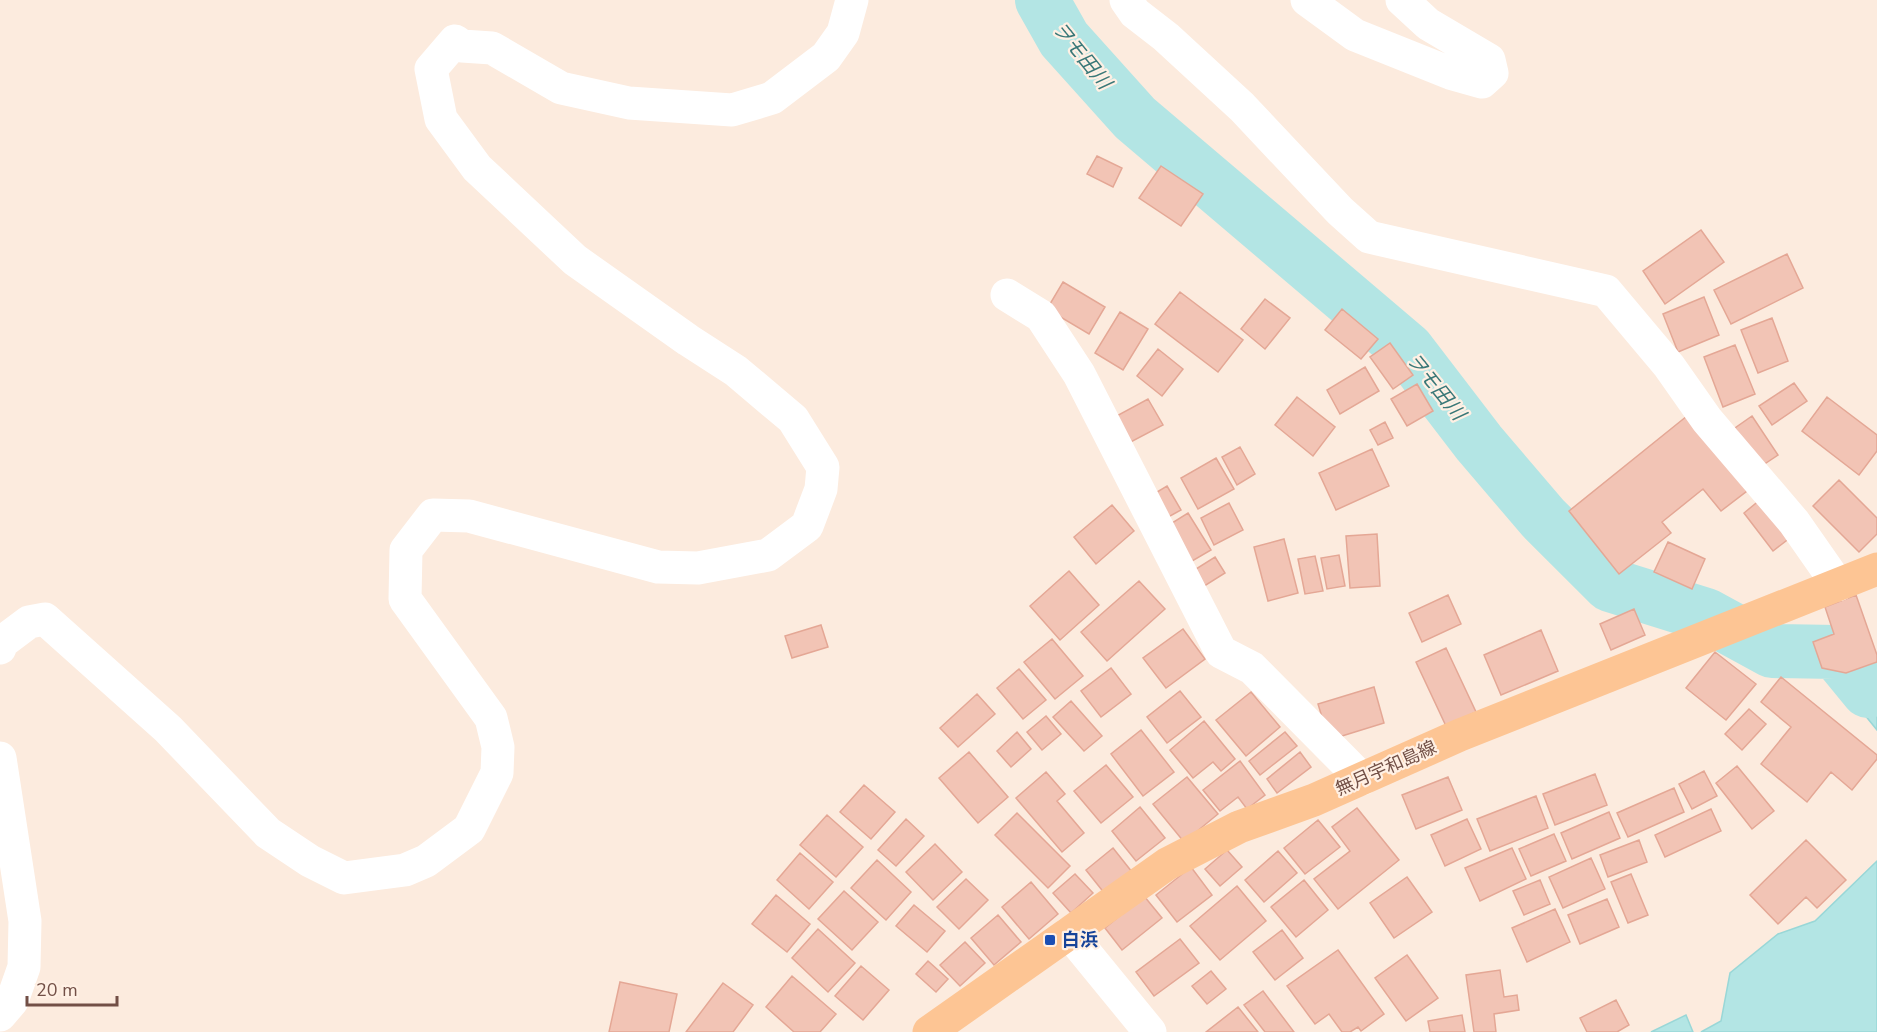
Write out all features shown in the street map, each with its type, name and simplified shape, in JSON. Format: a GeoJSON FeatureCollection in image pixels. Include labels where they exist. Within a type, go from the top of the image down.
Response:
{"type":"FeatureCollection","features":[{"type":"Feature","properties":{"kind":"main road","name":"無月宇和島線"},"geometry":{"type":"LineString","coordinates":[[929,1032],[1167,864],[1239,827],[1314,800],[1460,735],[1877,569]]}},
{"type":"Feature","properties":{"kind":"street"},"geometry":{"type":"LineString","coordinates":[[0,648],[1,643],[29,622],[45,619],[168,729],[268,833],[310,861],[344,878],[405,870],[426,861],[469,829],[497,773],[498,747],[490,717],[405,599],[406,550],[433,515],[469,516],[658,567],[698,568],[768,555],[807,525],[821,489],[823,467],[793,419],[736,371],[575,260],[477,168],[441,119],[431,69],[455,41],[462,46],[492,48],[561,87],[629,103],[732,110],[772,98],[826,57],[843,33],[852,0]]}},
{"type":"Feature","properties":{"kind":"street"},"geometry":{"type":"LineString","coordinates":[[1126,0],[1135,13],[1166,37],[1242,107],[1340,211],[1369,237],[1606,291],[1669,366],[1707,420],[1794,522],[1838,585]]}},
{"type":"Feature","properties":{"kind":"street"},"geometry":{"type":"LineString","coordinates":[[1307,0],[1354,35],[1450,73],[1482,82],[1492,74],[1489,60],[1428,24],[1402,0]]}},
{"type":"Feature","properties":{"kind":"street"},"geometry":{"type":"LineString","coordinates":[[1006,295],[1041,316],[1079,374],[1221,652],[1252,669],[1362,779]]}},
{"type":"Feature","properties":{"kind":"street"},"geometry":{"type":"LineString","coordinates":[[0,758],[25,921],[24,967],[12,1001],[0,1015]]}},
{"type":"Feature","properties":{"kind":"street"},"geometry":{"type":"LineString","coordinates":[[1069,933],[1150,1032]]}},
{"type":"Feature","properties":{"kind":"water"},"geometry":{"type":"Polygon","coordinates":[[[1834,677],[1877,694],[1877,730],[1834,677]]]}},
{"type":"Feature","properties":{"kind":"water"},"geometry":{"type":"Polygon","coordinates":[[[1877,861],[1877,1032],[1701,1032],[1721,1021],[1730,973],[1778,934],[1815,921],[1877,861]]]}},
{"type":"Feature","properties":{"kind":"water"},"geometry":{"type":"Polygon","coordinates":[[[1686,1015],[1693,1032],[1651,1032],[1686,1015]]]}},
{"type":"Feature","properties":{"kind":"building"},"geometry":{"type":"Polygon","coordinates":[[[1097,156],[1122,168],[1113,187],[1087,174],[1097,156]]]}},
{"type":"Feature","properties":{"kind":"building"},"geometry":{"type":"Polygon","coordinates":[[[1161,166],[1203,194],[1181,226],[1139,198],[1161,166]]]}},
{"type":"Feature","properties":{"kind":"building"},"geometry":{"type":"Polygon","coordinates":[[[1701,230],[1724,262],[1665,304],[1643,271],[1701,230]]]}},
{"type":"Feature","properties":{"kind":"building"},"geometry":{"type":"Polygon","coordinates":[[[1787,254],[1803,288],[1731,324],[1714,290],[1787,254]]]}},
{"type":"Feature","properties":{"kind":"building"},"geometry":{"type":"Polygon","coordinates":[[[1063,282],[1105,307],[1089,334],[1047,309],[1063,282]]]}},
{"type":"Feature","properties":{"kind":"building"},"geometry":{"type":"Polygon","coordinates":[[[1180,292],[1243,340],[1218,372],[1155,324],[1180,292]]]}},
{"type":"Feature","properties":{"kind":"building"},"geometry":{"type":"Polygon","coordinates":[[[1704,297],[1719,335],[1678,352],[1663,314],[1704,297]]]}},
{"type":"Feature","properties":{"kind":"building"},"geometry":{"type":"Polygon","coordinates":[[[1265,299],[1290,318],[1265,349],[1241,329],[1265,299]]]}},
{"type":"Feature","properties":{"kind":"building"},"geometry":{"type":"Polygon","coordinates":[[[1342,309],[1378,339],[1361,359],[1325,330],[1342,309]]]}},
{"type":"Feature","properties":{"kind":"building"},"geometry":{"type":"Polygon","coordinates":[[[1120,312],[1148,329],[1123,370],[1095,353],[1120,312]]]}},
{"type":"Feature","properties":{"kind":"building"},"geometry":{"type":"Polygon","coordinates":[[[1772,318],[1788,361],[1758,373],[1741,330],[1772,318]]]}},
{"type":"Feature","properties":{"kind":"building"},"geometry":{"type":"Polygon","coordinates":[[[1390,343],[1413,375],[1393,389],[1370,357],[1390,343]]]}},
{"type":"Feature","properties":{"kind":"building"},"geometry":{"type":"Polygon","coordinates":[[[1735,345],[1755,394],[1723,407],[1704,357],[1735,345]]]}},
{"type":"Feature","properties":{"kind":"building"},"geometry":{"type":"Polygon","coordinates":[[[1158,349],[1183,369],[1162,396],[1137,376],[1158,349]]]}},
{"type":"Feature","properties":{"kind":"building"},"geometry":{"type":"Polygon","coordinates":[[[1365,367],[1379,391],[1340,414],[1327,390],[1365,367]]]}},
{"type":"Feature","properties":{"kind":"building"},"geometry":{"type":"Polygon","coordinates":[[[1794,383],[1807,401],[1772,425],[1759,406],[1794,383]]]}},
{"type":"Feature","properties":{"kind":"building"},"geometry":{"type":"Polygon","coordinates":[[[1417,384],[1433,411],[1407,426],[1391,399],[1417,384]]]}},
{"type":"Feature","properties":{"kind":"building"},"geometry":{"type":"Polygon","coordinates":[[[1297,397],[1335,427],[1313,456],[1275,425],[1297,397]]]}},
{"type":"Feature","properties":{"kind":"building"},"geometry":{"type":"Polygon","coordinates":[[[1827,397],[1877,435],[1877,451],[1859,475],[1802,431],[1827,397]]]}},
{"type":"Feature","properties":{"kind":"building"},"geometry":{"type":"Polygon","coordinates":[[[1148,399],[1163,425],[1125,445],[1111,419],[1148,399]]]}},
{"type":"Feature","properties":{"kind":"building"},"geometry":{"type":"Polygon","coordinates":[[[1687,416],[1747,491],[1721,511],[1703,489],[1662,522],[1671,533],[1619,574],[1569,511],[1687,416]]]}},
{"type":"Feature","properties":{"kind":"building"},"geometry":{"type":"Polygon","coordinates":[[[1752,416],[1778,455],[1760,467],[1735,428],[1752,416]]]}},
{"type":"Feature","properties":{"kind":"building"},"geometry":{"type":"Polygon","coordinates":[[[1385,422],[1393,438],[1378,445],[1370,430],[1385,422]]]}},
{"type":"Feature","properties":{"kind":"building"},"geometry":{"type":"Polygon","coordinates":[[[1240,447],[1255,474],[1237,485],[1222,457],[1240,447]]]}},
{"type":"Feature","properties":{"kind":"building"},"geometry":{"type":"Polygon","coordinates":[[[1372,449],[1389,486],[1336,510],[1319,473],[1372,449]]]}},
{"type":"Feature","properties":{"kind":"building"},"geometry":{"type":"Polygon","coordinates":[[[1216,458],[1234,489],[1198,509],[1181,478],[1216,458]]]}},
{"type":"Feature","properties":{"kind":"building"},"geometry":{"type":"Polygon","coordinates":[[[1839,480],[1877,518],[1877,534],[1859,552],[1813,506],[1839,480]]]}},
{"type":"Feature","properties":{"kind":"building"},"geometry":{"type":"Polygon","coordinates":[[[1167,486],[1181,510],[1161,521],[1147,498],[1167,486]]]}},
{"type":"Feature","properties":{"kind":"building"},"geometry":{"type":"Polygon","coordinates":[[[1761,499],[1791,537],[1773,551],[1744,513],[1761,499]]]}},
{"type":"Feature","properties":{"kind":"building"},"geometry":{"type":"Polygon","coordinates":[[[1229,503],[1243,530],[1214,545],[1201,518],[1229,503]]]}},
{"type":"Feature","properties":{"kind":"building"},"geometry":{"type":"Polygon","coordinates":[[[1112,505],[1134,531],[1096,564],[1074,537],[1112,505]]]}},
{"type":"Feature","properties":{"kind":"building"},"geometry":{"type":"Polygon","coordinates":[[[1188,513],[1211,550],[1187,564],[1164,528],[1188,513]]]}},
{"type":"Feature","properties":{"kind":"building"},"geometry":{"type":"Polygon","coordinates":[[[1377,534],[1380,586],[1350,588],[1346,536],[1377,534]]]}},
{"type":"Feature","properties":{"kind":"building"},"geometry":{"type":"Polygon","coordinates":[[[1284,539],[1298,593],[1268,601],[1254,547],[1284,539]]]}},
{"type":"Feature","properties":{"kind":"building"},"geometry":{"type":"Polygon","coordinates":[[[1668,542],[1705,559],[1692,589],[1654,572],[1668,542]]]}},
{"type":"Feature","properties":{"kind":"building"},"geometry":{"type":"Polygon","coordinates":[[[1339,555],[1345,586],[1327,589],[1321,558],[1339,555]]]}},
{"type":"Feature","properties":{"kind":"building"},"geometry":{"type":"Polygon","coordinates":[[[1315,556],[1323,591],[1305,594],[1298,559],[1315,556]]]}},
{"type":"Feature","properties":{"kind":"building"},"geometry":{"type":"Polygon","coordinates":[[[1215,557],[1225,573],[1198,590],[1188,574],[1215,557]]]}},
{"type":"Feature","properties":{"kind":"building"},"geometry":{"type":"Polygon","coordinates":[[[1069,571],[1099,605],[1060,640],[1030,606],[1069,571]]]}},
{"type":"Feature","properties":{"kind":"building"},"geometry":{"type":"Polygon","coordinates":[[[1139,581],[1165,609],[1107,661],[1081,632],[1139,581]]]}},
{"type":"Feature","properties":{"kind":"building"},"geometry":{"type":"Polygon","coordinates":[[[1448,595],[1461,624],[1422,642],[1409,613],[1448,595]]]}},
{"type":"Feature","properties":{"kind":"building"},"geometry":{"type":"Polygon","coordinates":[[[1856,595],[1877,655],[1877,662],[1846,673],[1822,668],[1813,642],[1834,634],[1825,607],[1856,595]]]}},
{"type":"Feature","properties":{"kind":"building"},"geometry":{"type":"Polygon","coordinates":[[[1634,609],[1645,635],[1611,650],[1600,624],[1634,609]]]}},
{"type":"Feature","properties":{"kind":"building"},"geometry":{"type":"Polygon","coordinates":[[[821,625],[828,647],[792,658],[785,636],[821,625]]]}},
{"type":"Feature","properties":{"kind":"building"},"geometry":{"type":"Polygon","coordinates":[[[1183,629],[1205,659],[1166,688],[1143,658],[1183,629]]]}},
{"type":"Feature","properties":{"kind":"building"},"geometry":{"type":"Polygon","coordinates":[[[1541,630],[1558,671],[1501,695],[1484,655],[1541,630]]]}},
{"type":"Feature","properties":{"kind":"building"},"geometry":{"type":"Polygon","coordinates":[[[1052,639],[1083,676],[1055,699],[1024,662],[1052,639]]]}},
{"type":"Feature","properties":{"kind":"building"},"geometry":{"type":"Polygon","coordinates":[[[1446,648],[1476,712],[1446,726],[1416,662],[1446,648]]]}},
{"type":"Feature","properties":{"kind":"building"},"geometry":{"type":"Polygon","coordinates":[[[1715,652],[1756,684],[1726,720],[1686,688],[1715,652]]]}},
{"type":"Feature","properties":{"kind":"building"},"geometry":{"type":"Polygon","coordinates":[[[1111,668],[1131,694],[1101,717],[1081,691],[1111,668]]]}},
{"type":"Feature","properties":{"kind":"building"},"geometry":{"type":"Polygon","coordinates":[[[1019,669],[1046,700],[1023,719],[997,688],[1019,669]]]}},
{"type":"Feature","properties":{"kind":"building"},"geometry":{"type":"Polygon","coordinates":[[[1781,677],[1877,755],[1877,759],[1852,790],[1831,772],[1807,802],[1761,764],[1791,727],[1761,702],[1781,677]]]}},
{"type":"Feature","properties":{"kind":"building"},"geometry":{"type":"Polygon","coordinates":[[[1374,687],[1384,723],[1329,740],[1318,704],[1374,687]]]}},
{"type":"Feature","properties":{"kind":"building"},"geometry":{"type":"Polygon","coordinates":[[[1180,691],[1201,717],[1167,743],[1147,717],[1180,691]]]}},
{"type":"Feature","properties":{"kind":"building"},"geometry":{"type":"Polygon","coordinates":[[[1251,692],[1280,727],[1246,756],[1216,720],[1251,692]]]}},
{"type":"Feature","properties":{"kind":"building"},"geometry":{"type":"Polygon","coordinates":[[[977,694],[995,714],[958,747],[940,728],[977,694]]]}},
{"type":"Feature","properties":{"kind":"building"},"geometry":{"type":"Polygon","coordinates":[[[1071,701],[1102,736],[1084,751],[1053,717],[1071,701]]]}},
{"type":"Feature","properties":{"kind":"building"},"geometry":{"type":"Polygon","coordinates":[[[1749,709],[1766,724],[1742,750],[1725,734],[1749,709]]]}},
{"type":"Feature","properties":{"kind":"building"},"geometry":{"type":"Polygon","coordinates":[[[1046,716],[1061,734],[1042,750],[1027,732],[1046,716]]]}},
{"type":"Feature","properties":{"kind":"building"},"geometry":{"type":"Polygon","coordinates":[[[1204,721],[1235,759],[1221,771],[1213,762],[1193,778],[1170,750],[1204,721]]]}},
{"type":"Feature","properties":{"kind":"building"},"geometry":{"type":"Polygon","coordinates":[[[1141,730],[1174,772],[1143,796],[1111,754],[1141,730]]]}},
{"type":"Feature","properties":{"kind":"building"},"geometry":{"type":"Polygon","coordinates":[[[1017,732],[1031,749],[1011,767],[997,751],[1017,732]]]}},
{"type":"Feature","properties":{"kind":"building"},"geometry":{"type":"Polygon","coordinates":[[[1285,732],[1297,746],[1260,775],[1249,761],[1285,732]]]}},
{"type":"Feature","properties":{"kind":"building"},"geometry":{"type":"Polygon","coordinates":[[[969,752],[1008,797],[978,823],[939,778],[969,752]]]}},
{"type":"Feature","properties":{"kind":"building"},"geometry":{"type":"Polygon","coordinates":[[[1300,752],[1311,767],[1277,793],[1267,779],[1300,752]]]}},
{"type":"Feature","properties":{"kind":"building"},"geometry":{"type":"Polygon","coordinates":[[[1240,761],[1265,795],[1247,809],[1238,797],[1220,811],[1203,790],[1240,761]]]}},
{"type":"Feature","properties":{"kind":"building"},"geometry":{"type":"Polygon","coordinates":[[[1106,765],[1133,797],[1101,823],[1074,791],[1106,765]]]}},
{"type":"Feature","properties":{"kind":"building"},"geometry":{"type":"Polygon","coordinates":[[[1737,766],[1774,811],[1752,829],[1716,783],[1737,766]]]}},
{"type":"Feature","properties":{"kind":"building"},"geometry":{"type":"Polygon","coordinates":[[[1704,771],[1717,796],[1692,809],[1679,784],[1704,771]]]}},
{"type":"Feature","properties":{"kind":"building"},"geometry":{"type":"Polygon","coordinates":[[[1046,772],[1065,794],[1057,801],[1084,833],[1062,852],[1016,798],[1046,772]]]}},
{"type":"Feature","properties":{"kind":"building"},"geometry":{"type":"Polygon","coordinates":[[[1595,774],[1607,805],[1555,825],[1543,794],[1595,774]]]}},
{"type":"Feature","properties":{"kind":"building"},"geometry":{"type":"Polygon","coordinates":[[[1187,777],[1218,814],[1184,842],[1153,804],[1187,777]]]}},
{"type":"Feature","properties":{"kind":"building"},"geometry":{"type":"Polygon","coordinates":[[[1448,777],[1462,810],[1416,829],[1402,795],[1448,777]]]}},
{"type":"Feature","properties":{"kind":"building"},"geometry":{"type":"Polygon","coordinates":[[[864,785],[895,812],[871,839],[840,812],[864,785]]]}},
{"type":"Feature","properties":{"kind":"building"},"geometry":{"type":"Polygon","coordinates":[[[1674,788],[1684,812],[1628,837],[1617,813],[1674,788]]]}},
{"type":"Feature","properties":{"kind":"building"},"geometry":{"type":"Polygon","coordinates":[[[1536,796],[1548,828],[1490,851],[1477,819],[1536,796]]]}},
{"type":"Feature","properties":{"kind":"building"},"geometry":{"type":"Polygon","coordinates":[[[1140,807],[1165,838],[1136,861],[1112,831],[1140,807]]]}},
{"type":"Feature","properties":{"kind":"building"},"geometry":{"type":"Polygon","coordinates":[[[1357,808],[1399,860],[1338,909],[1314,879],[1350,851],[1332,827],[1357,808]]]}},
{"type":"Feature","properties":{"kind":"building"},"geometry":{"type":"Polygon","coordinates":[[[1711,809],[1721,831],[1665,857],[1655,835],[1711,809]]]}},
{"type":"Feature","properties":{"kind":"building"},"geometry":{"type":"Polygon","coordinates":[[[1609,812],[1620,838],[1572,859],[1561,833],[1609,812]]]}},
{"type":"Feature","properties":{"kind":"building"},"geometry":{"type":"Polygon","coordinates":[[[1017,813],[1070,866],[1048,888],[995,835],[1017,813]]]}},
{"type":"Feature","properties":{"kind":"building"},"geometry":{"type":"Polygon","coordinates":[[[827,815],[863,847],[836,877],[800,845],[827,815]]]}},
{"type":"Feature","properties":{"kind":"building"},"geometry":{"type":"Polygon","coordinates":[[[906,819],[924,836],[896,866],[878,850],[906,819]]]}},
{"type":"Feature","properties":{"kind":"building"},"geometry":{"type":"Polygon","coordinates":[[[1467,819],[1481,849],[1445,866],[1431,835],[1467,819]]]}},
{"type":"Feature","properties":{"kind":"building"},"geometry":{"type":"Polygon","coordinates":[[[1318,820],[1340,847],[1305,874],[1284,848],[1318,820]]]}},
{"type":"Feature","properties":{"kind":"building"},"geometry":{"type":"Polygon","coordinates":[[[1554,834],[1566,861],[1531,876],[1519,849],[1554,834]]]}},
{"type":"Feature","properties":{"kind":"building"},"geometry":{"type":"Polygon","coordinates":[[[1639,840],[1647,862],[1608,877],[1600,855],[1639,840]]]}},
{"type":"Feature","properties":{"kind":"building"},"geometry":{"type":"Polygon","coordinates":[[[1806,840],[1846,880],[1817,908],[1806,897],[1778,924],[1750,895],[1806,840]]]}},
{"type":"Feature","properties":{"kind":"building"},"geometry":{"type":"Polygon","coordinates":[[[935,844],[962,872],[933,900],[906,872],[935,844]]]}},
{"type":"Feature","properties":{"kind":"building"},"geometry":{"type":"Polygon","coordinates":[[[1113,848],[1132,872],[1105,894],[1086,870],[1113,848]]]}},
{"type":"Feature","properties":{"kind":"building"},"geometry":{"type":"Polygon","coordinates":[[[1512,848],[1526,879],[1480,901],[1465,868],[1512,848]]]}},
{"type":"Feature","properties":{"kind":"building"},"geometry":{"type":"Polygon","coordinates":[[[1227,850],[1242,867],[1220,886],[1205,869],[1227,850]]]}},
{"type":"Feature","properties":{"kind":"building"},"geometry":{"type":"Polygon","coordinates":[[[1278,851],[1297,873],[1264,902],[1245,880],[1278,851]]]}},
{"type":"Feature","properties":{"kind":"building"},"geometry":{"type":"Polygon","coordinates":[[[800,853],[833,882],[809,909],[777,880],[800,853]]]}},
{"type":"Feature","properties":{"kind":"building"},"geometry":{"type":"Polygon","coordinates":[[[1591,858],[1605,889],[1563,908],[1549,877],[1591,858]]]}},
{"type":"Feature","properties":{"kind":"building"},"geometry":{"type":"Polygon","coordinates":[[[877,860],[911,892],[886,920],[851,888],[877,860]]]}},
{"type":"Feature","properties":{"kind":"building"},"geometry":{"type":"Polygon","coordinates":[[[1191,867],[1212,895],[1177,922],[1156,895],[1191,867]]]}},
{"type":"Feature","properties":{"kind":"building"},"geometry":{"type":"Polygon","coordinates":[[[1075,874],[1093,893],[1071,913],[1053,893],[1075,874]]]}},
{"type":"Feature","properties":{"kind":"building"},"geometry":{"type":"Polygon","coordinates":[[[1631,874],[1648,915],[1628,923],[1611,882],[1631,874]]]}},
{"type":"Feature","properties":{"kind":"building"},"geometry":{"type":"Polygon","coordinates":[[[1407,877],[1432,912],[1394,938],[1370,903],[1407,877]]]}},
{"type":"Feature","properties":{"kind":"building"},"geometry":{"type":"Polygon","coordinates":[[[966,879],[988,900],[959,929],[937,907],[966,879]]]}},
{"type":"Feature","properties":{"kind":"building"},"geometry":{"type":"Polygon","coordinates":[[[1304,880],[1328,910],[1296,937],[1271,907],[1304,880]]]}},
{"type":"Feature","properties":{"kind":"building"},"geometry":{"type":"Polygon","coordinates":[[[1540,880],[1550,904],[1524,915],[1513,891],[1540,880]]]}},
{"type":"Feature","properties":{"kind":"building"},"geometry":{"type":"Polygon","coordinates":[[[1031,882],[1058,914],[1029,939],[1002,907],[1031,882]]]}},
{"type":"Feature","properties":{"kind":"building"},"geometry":{"type":"Polygon","coordinates":[[[1237,886],[1266,921],[1220,960],[1190,926],[1237,886]]]}},
{"type":"Feature","properties":{"kind":"building"},"geometry":{"type":"Polygon","coordinates":[[[844,891],[878,922],[852,950],[818,919],[844,891]]]}},
{"type":"Feature","properties":{"kind":"building"},"geometry":{"type":"Polygon","coordinates":[[[776,895],[810,924],[787,952],[752,924],[776,895]]]}},
{"type":"Feature","properties":{"kind":"building"},"geometry":{"type":"Polygon","coordinates":[[[1144,896],[1162,918],[1122,950],[1105,928],[1144,896]]]}},
{"type":"Feature","properties":{"kind":"building"},"geometry":{"type":"Polygon","coordinates":[[[1607,899],[1619,927],[1580,944],[1568,915],[1607,899]]]}},
{"type":"Feature","properties":{"kind":"building"},"geometry":{"type":"Polygon","coordinates":[[[914,905],[945,931],[927,952],[896,926],[914,905]]]}},
{"type":"Feature","properties":{"kind":"building"},"geometry":{"type":"Polygon","coordinates":[[[1555,909],[1570,942],[1527,962],[1512,928],[1555,909]]]}},
{"type":"Feature","properties":{"kind":"building"},"geometry":{"type":"Polygon","coordinates":[[[998,915],[1021,942],[994,965],[971,938],[998,915]]]}},
{"type":"Feature","properties":{"kind":"building"},"geometry":{"type":"Polygon","coordinates":[[[818,929],[855,963],[828,992],[792,958],[818,929]]]}},
{"type":"Feature","properties":{"kind":"building"},"geometry":{"type":"Polygon","coordinates":[[[1282,930],[1303,958],[1275,980],[1253,952],[1282,930]]]}},
{"type":"Feature","properties":{"kind":"building"},"geometry":{"type":"Polygon","coordinates":[[[1180,939],[1199,963],[1154,996],[1136,972],[1180,939]]]}},
{"type":"Feature","properties":{"kind":"building"},"geometry":{"type":"Polygon","coordinates":[[[965,942],[985,963],[960,986],[940,965],[965,942]]]}},
{"type":"Feature","properties":{"kind":"building"},"geometry":{"type":"Polygon","coordinates":[[[1338,950],[1384,1014],[1361,1031],[1358,1027],[1350,1032],[1342,1032],[1329,1014],[1315,1024],[1287,986],[1338,950]]]}},
{"type":"Feature","properties":{"kind":"building"},"geometry":{"type":"Polygon","coordinates":[[[1407,955],[1438,998],[1406,1021],[1375,978],[1407,955]]]}},
{"type":"Feature","properties":{"kind":"building"},"geometry":{"type":"Polygon","coordinates":[[[928,961],[948,979],[936,992],[916,974],[928,961]]]}},
{"type":"Feature","properties":{"kind":"building"},"geometry":{"type":"Polygon","coordinates":[[[861,966],[889,990],[863,1020],[835,996],[861,966]]]}},
{"type":"Feature","properties":{"kind":"building"},"geometry":{"type":"Polygon","coordinates":[[[1500,970],[1504,997],[1517,995],[1519,1010],[1494,1014],[1496,1032],[1474,1032],[1466,975],[1500,970]]]}},
{"type":"Feature","properties":{"kind":"building"},"geometry":{"type":"Polygon","coordinates":[[[1211,971],[1226,989],[1207,1004],[1192,986],[1211,971]]]}},
{"type":"Feature","properties":{"kind":"building"},"geometry":{"type":"Polygon","coordinates":[[[792,976],[836,1014],[820,1032],[794,1032],[766,1007],[792,976]]]}},
{"type":"Feature","properties":{"kind":"building"},"geometry":{"type":"Polygon","coordinates":[[[620,982],[677,994],[669,1032],[609,1032],[620,982]]]}},
{"type":"Feature","properties":{"kind":"building"},"geometry":{"type":"Polygon","coordinates":[[[723,983],[753,1005],[733,1032],[686,1032],[723,983]]]}},
{"type":"Feature","properties":{"kind":"building"},"geometry":{"type":"Polygon","coordinates":[[[1263,991],[1294,1032],[1265,1032],[1244,1005],[1263,991]]]}},
{"type":"Feature","properties":{"kind":"building"},"geometry":{"type":"Polygon","coordinates":[[[1616,1000],[1629,1025],[1617,1032],[1587,1032],[1580,1018],[1616,1000]]]}},
{"type":"Feature","properties":{"kind":"building"},"geometry":{"type":"Polygon","coordinates":[[[1238,1007],[1258,1032],[1206,1032],[1238,1007]]]}},
{"type":"Feature","properties":{"kind":"building"},"geometry":{"type":"Polygon","coordinates":[[[1462,1015],[1465,1032],[1430,1032],[1428,1021],[1462,1015]]]}},
{"type":"Feature","properties":{"kind":"waterway","name":"ヲモ田川"},"geometry":{"type":"LineString","coordinates":[[1042,0],[1064,39],[1135,118],[1407,349],[1479,443],[1543,518],[1610,585],[1706,615],[1772,651],[1836,652],[1868,691]]}},
{"type":"Feature","properties":{"kind":"place","name":"白浜"},"geometry":{"type":"Point","coordinates":[1050,940]}}]}
